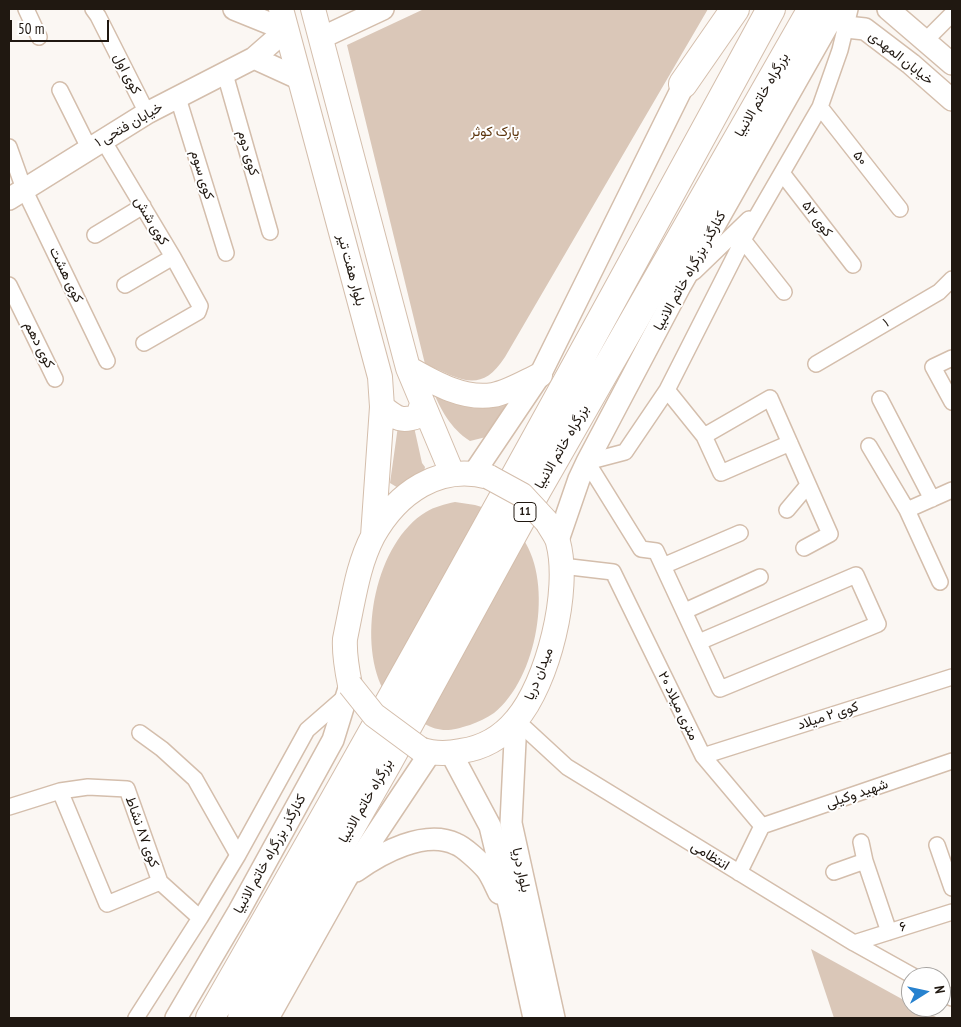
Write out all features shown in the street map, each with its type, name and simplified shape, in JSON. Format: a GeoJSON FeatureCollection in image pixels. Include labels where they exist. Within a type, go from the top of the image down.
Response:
{"type":"FeatureCollection","features":[{"type":"Feature","properties":{"kind":"highway"},"geometry":{"type":"LineString","coordinates":[[683,84],[735,9]]}},
{"type":"Feature","properties":{"kind":"highway","name":"بزرگراه خاتم الانبیا"},"geometry":{"type":"LineString","coordinates":[[210,1018],[519,470],[771,9]]}},
{"type":"Feature","properties":{"kind":"highway","name":"بزرگراه خاتم الانبیا"},"geometry":{"type":"LineString","coordinates":[[242,1018],[388,762],[537,490],[812,9]]}},
{"type":"Feature","properties":{"kind":"main road"},"geometry":{"type":"LineString","coordinates":[[234,9],[283,20]]}},
{"type":"Feature","properties":{"kind":"main road"},"geometry":{"type":"LineString","coordinates":[[313,9],[408,368],[422,404],[472,474]]}},
{"type":"Feature","properties":{"kind":"main road"},"geometry":{"type":"LineString","coordinates":[[321,38],[383,9]]}},
{"type":"Feature","properties":{"kind":"main road"},"geometry":{"type":"LineString","coordinates":[[472,474],[540,375],[683,84],[727,9]]}},
{"type":"Feature","properties":{"kind":"main road","name":"خیابان المهدی"},"geometry":{"type":"LineString","coordinates":[[888,9],[952,64]]}},
{"type":"Feature","properties":{"kind":"main road","name":"خیابان المهدی"},"geometry":{"type":"LineString","coordinates":[[844,15],[911,64],[952,100]]}},
{"type":"Feature","properties":{"kind":"main road","name":"کنارگذر بزرگراه خاتم الانبیا"},"geometry":{"type":"LineString","coordinates":[[552,531],[680,286],[844,15]]}},
{"type":"Feature","properties":{"kind":"main road","name":"خیابان فتحی ۱"},"geometry":{"type":"LineString","coordinates":[[17,194],[147,113],[254,58],[283,20]]}},
{"type":"Feature","properties":{"kind":"main road","name":"بلوار هفت تیر"},"geometry":{"type":"LineString","coordinates":[[283,20],[380,377],[382,407],[373,536]]}},
{"type":"Feature","properties":{"kind":"main road"},"geometry":{"type":"LineString","coordinates":[[254,58],[300,79]]}},
{"type":"Feature","properties":{"kind":"main road"},"geometry":{"type":"LineString","coordinates":[[408,368],[433,382],[474,395],[493,395],[540,375]]}},
{"type":"Feature","properties":{"kind":"main road"},"geometry":{"type":"LineString","coordinates":[[382,407],[397,418],[408,420],[418,416],[422,404]]}},
{"type":"Feature","properties":{"kind":"main road"},"geometry":{"type":"LineString","coordinates":[[268,1018],[346,879],[434,751],[374,715],[348,690],[345,640],[360,568],[373,536],[391,512],[412,491],[436,477],[472,474],[522,495],[552,531]]}},
{"type":"Feature","properties":{"kind":"main road","name":"میدان دریا"},"geometry":{"type":"LineString","coordinates":[[434,751],[478,749],[500,735],[516,720],[534,694],[549,654],[560,609],[562,566],[552,531]]}},
{"type":"Feature","properties":{"kind":"main road","name":"کنارگذر بزرگراه خاتم الانبیا"},"geometry":{"type":"LineString","coordinates":[[176,1018],[239,910],[333,740],[348,690]]}},
{"type":"Feature","properties":{"kind":"main road","name":"بلوار دریا"},"geometry":{"type":"LineString","coordinates":[[516,720],[511,823],[554,1018]]}},
{"type":"Feature","properties":{"kind":"main road","name":"بلوار دریا"},"geometry":{"type":"LineString","coordinates":[[434,751],[490,826],[534,1018]]}},
{"type":"Feature","properties":{"kind":"main road"},"geometry":{"type":"LineString","coordinates":[[346,879],[374,858],[413,841],[440,840],[457,844],[487,869],[512,917]]}},
{"type":"Feature","properties":{"kind":"street"},"geometry":{"type":"LineString","coordinates":[[26,9],[39,37]]}},
{"type":"Feature","properties":{"kind":"street","name":"کوی اول"},"geometry":{"type":"LineString","coordinates":[[93,9],[147,113]]}},
{"type":"Feature","properties":{"kind":"street"},"geometry":{"type":"LineString","coordinates":[[926,41],[952,14]]}},
{"type":"Feature","properties":{"kind":"street"},"geometry":{"type":"LineString","coordinates":[[699,642],[856,575],[878,624],[720,689],[656,551],[641,548],[587,462],[625,452],[667,390],[743,240],[820,107],[844,15]]}},
{"type":"Feature","properties":{"kind":"street","name":"کوی دوم"},"geometry":{"type":"LineString","coordinates":[[225,74],[270,232]]}},
{"type":"Feature","properties":{"kind":"street"},"geometry":{"type":"LineString","coordinates":[[60,90],[96,144]]}},
{"type":"Feature","properties":{"kind":"street","name":"کوی سوم"},"geometry":{"type":"LineString","coordinates":[[178,98],[226,253]]}},
{"type":"Feature","properties":{"kind":"street","name":"۵۰"},"geometry":{"type":"LineString","coordinates":[[820,107],[900,209]]}},
{"type":"Feature","properties":{"kind":"street","name":"کوی شش"},"geometry":{"type":"LineString","coordinates":[[96,144],[143,206],[198,302],[200,309],[198,312],[144,343]]}},
{"type":"Feature","properties":{"kind":"street","name":"کوی هشت"},"geometry":{"type":"LineString","coordinates":[[9,147],[17,194],[107,361]]}},
{"type":"Feature","properties":{"kind":"street","name":"کوی ۵۲"},"geometry":{"type":"LineString","coordinates":[[782,173],[853,265]]}},
{"type":"Feature","properties":{"kind":"street"},"geometry":{"type":"LineString","coordinates":[[680,286],[763,205]]}},
{"type":"Feature","properties":{"kind":"street"},"geometry":{"type":"LineString","coordinates":[[95,235],[143,206]]}},
{"type":"Feature","properties":{"kind":"street"},"geometry":{"type":"LineString","coordinates":[[743,240],[784,292]]}},
{"type":"Feature","properties":{"kind":"street"},"geometry":{"type":"LineString","coordinates":[[125,285],[173,257]]}},
{"type":"Feature","properties":{"kind":"street","name":"۱"},"geometry":{"type":"LineString","coordinates":[[816,364],[939,292],[952,279]]}},
{"type":"Feature","properties":{"kind":"street","name":"کوی دهم"},"geometry":{"type":"LineString","coordinates":[[9,285],[55,379]]}},
{"type":"Feature","properties":{"kind":"street"},"geometry":{"type":"LineString","coordinates":[[952,358],[933,367],[952,402]]}},
{"type":"Feature","properties":{"kind":"street"},"geometry":{"type":"LineString","coordinates":[[667,390],[704,436],[721,473],[790,443]]}},
{"type":"Feature","properties":{"kind":"street"},"geometry":{"type":"LineString","coordinates":[[704,436],[770,398],[830,534],[804,548]]}},
{"type":"Feature","properties":{"kind":"street"},"geometry":{"type":"LineString","coordinates":[[880,399],[932,499]]}},
{"type":"Feature","properties":{"kind":"street"},"geometry":{"type":"LineString","coordinates":[[869,446],[907,510],[940,582]]}},
{"type":"Feature","properties":{"kind":"street"},"geometry":{"type":"LineString","coordinates":[[787,510],[808,485]]}},
{"type":"Feature","properties":{"kind":"street"},"geometry":{"type":"LineString","coordinates":[[907,510],[952,491]]}},
{"type":"Feature","properties":{"kind":"street"},"geometry":{"type":"LineString","coordinates":[[662,566],[740,533]]}},
{"type":"Feature","properties":{"kind":"street","name":"۲۰ متری میلاد"},"geometry":{"type":"LineString","coordinates":[[562,566],[613,572],[703,756],[762,826]]}},
{"type":"Feature","properties":{"kind":"street"},"geometry":{"type":"LineString","coordinates":[[685,611],[760,577]]}},
{"type":"Feature","properties":{"kind":"street","name":"کوی ۲ میلاد"},"geometry":{"type":"LineString","coordinates":[[703,756],[952,677]]}},
{"type":"Feature","properties":{"kind":"street"},"geometry":{"type":"LineString","coordinates":[[136,1018],[200,918],[238,854],[307,730],[348,690]]}},
{"type":"Feature","properties":{"kind":"street","name":"انتظامی"},"geometry":{"type":"LineString","coordinates":[[516,720],[567,767],[854,943],[901,969]]}},
{"type":"Feature","properties":{"kind":"street"},"geometry":{"type":"LineString","coordinates":[[140,733],[194,779],[238,854]]}},
{"type":"Feature","properties":{"kind":"street","name":"شهید وکیلی"},"geometry":{"type":"LineString","coordinates":[[762,826],[952,761]]}},
{"type":"Feature","properties":{"kind":"street","name":"کوی ۸۷ نشاط"},"geometry":{"type":"LineString","coordinates":[[9,807],[60,791],[88,787],[127,789],[160,882],[200,918]]}},
{"type":"Feature","properties":{"kind":"street"},"geometry":{"type":"LineString","coordinates":[[60,791],[107,904],[160,882]]}},
{"type":"Feature","properties":{"kind":"street"},"geometry":{"type":"LineString","coordinates":[[739,873],[762,826]]}},
{"type":"Feature","properties":{"kind":"street"},"geometry":{"type":"LineString","coordinates":[[861,842],[865,861],[889,932]]}},
{"type":"Feature","properties":{"kind":"street"},"geometry":{"type":"LineString","coordinates":[[937,845],[952,888]]}},
{"type":"Feature","properties":{"kind":"street"},"geometry":{"type":"LineString","coordinates":[[834,872],[865,861]]}},
{"type":"Feature","properties":{"kind":"street","name":"۶"},"geometry":{"type":"LineString","coordinates":[[854,943],[952,912]]}},
{"type":"Feature","properties":{"kind":"green space","name":"پارک کوثر"},"geometry":{"type":"Polygon","coordinates":[[[424,9],[708,9],[505,357],[487,377],[478,380],[459,378],[425,364],[347,45],[424,9]]]}},
{"type":"Feature","properties":{"kind":"green space"},"geometry":{"type":"Polygon","coordinates":[[[432,389],[516,394],[486,437],[470,441],[447,418],[432,389]]]}},
{"type":"Feature","properties":{"kind":"green space"},"geometry":{"type":"Polygon","coordinates":[[[398,426],[414,427],[422,463],[425,467],[424,472],[400,489],[390,483],[398,426]]]}},
{"type":"Feature","properties":{"kind":"green space"},"geometry":{"type":"Polygon","coordinates":[[[455,502],[485,508],[383,689],[375,668],[372,644],[372,618],[376,593],[384,568],[395,545],[409,526],[429,510],[455,502]]]}},
{"type":"Feature","properties":{"kind":"green space"},"geometry":{"type":"Polygon","coordinates":[[[523,539],[532,558],[538,580],[539,605],[530,655],[521,678],[509,698],[488,717],[470,725],[451,730],[441,730],[423,723],[523,539]]]}},
{"type":"Feature","properties":{"kind":"green space"},"geometry":{"type":"Polygon","coordinates":[[[811,949],[901,998],[901,1017],[938,1018],[834,1018],[811,949]]]}}]}
